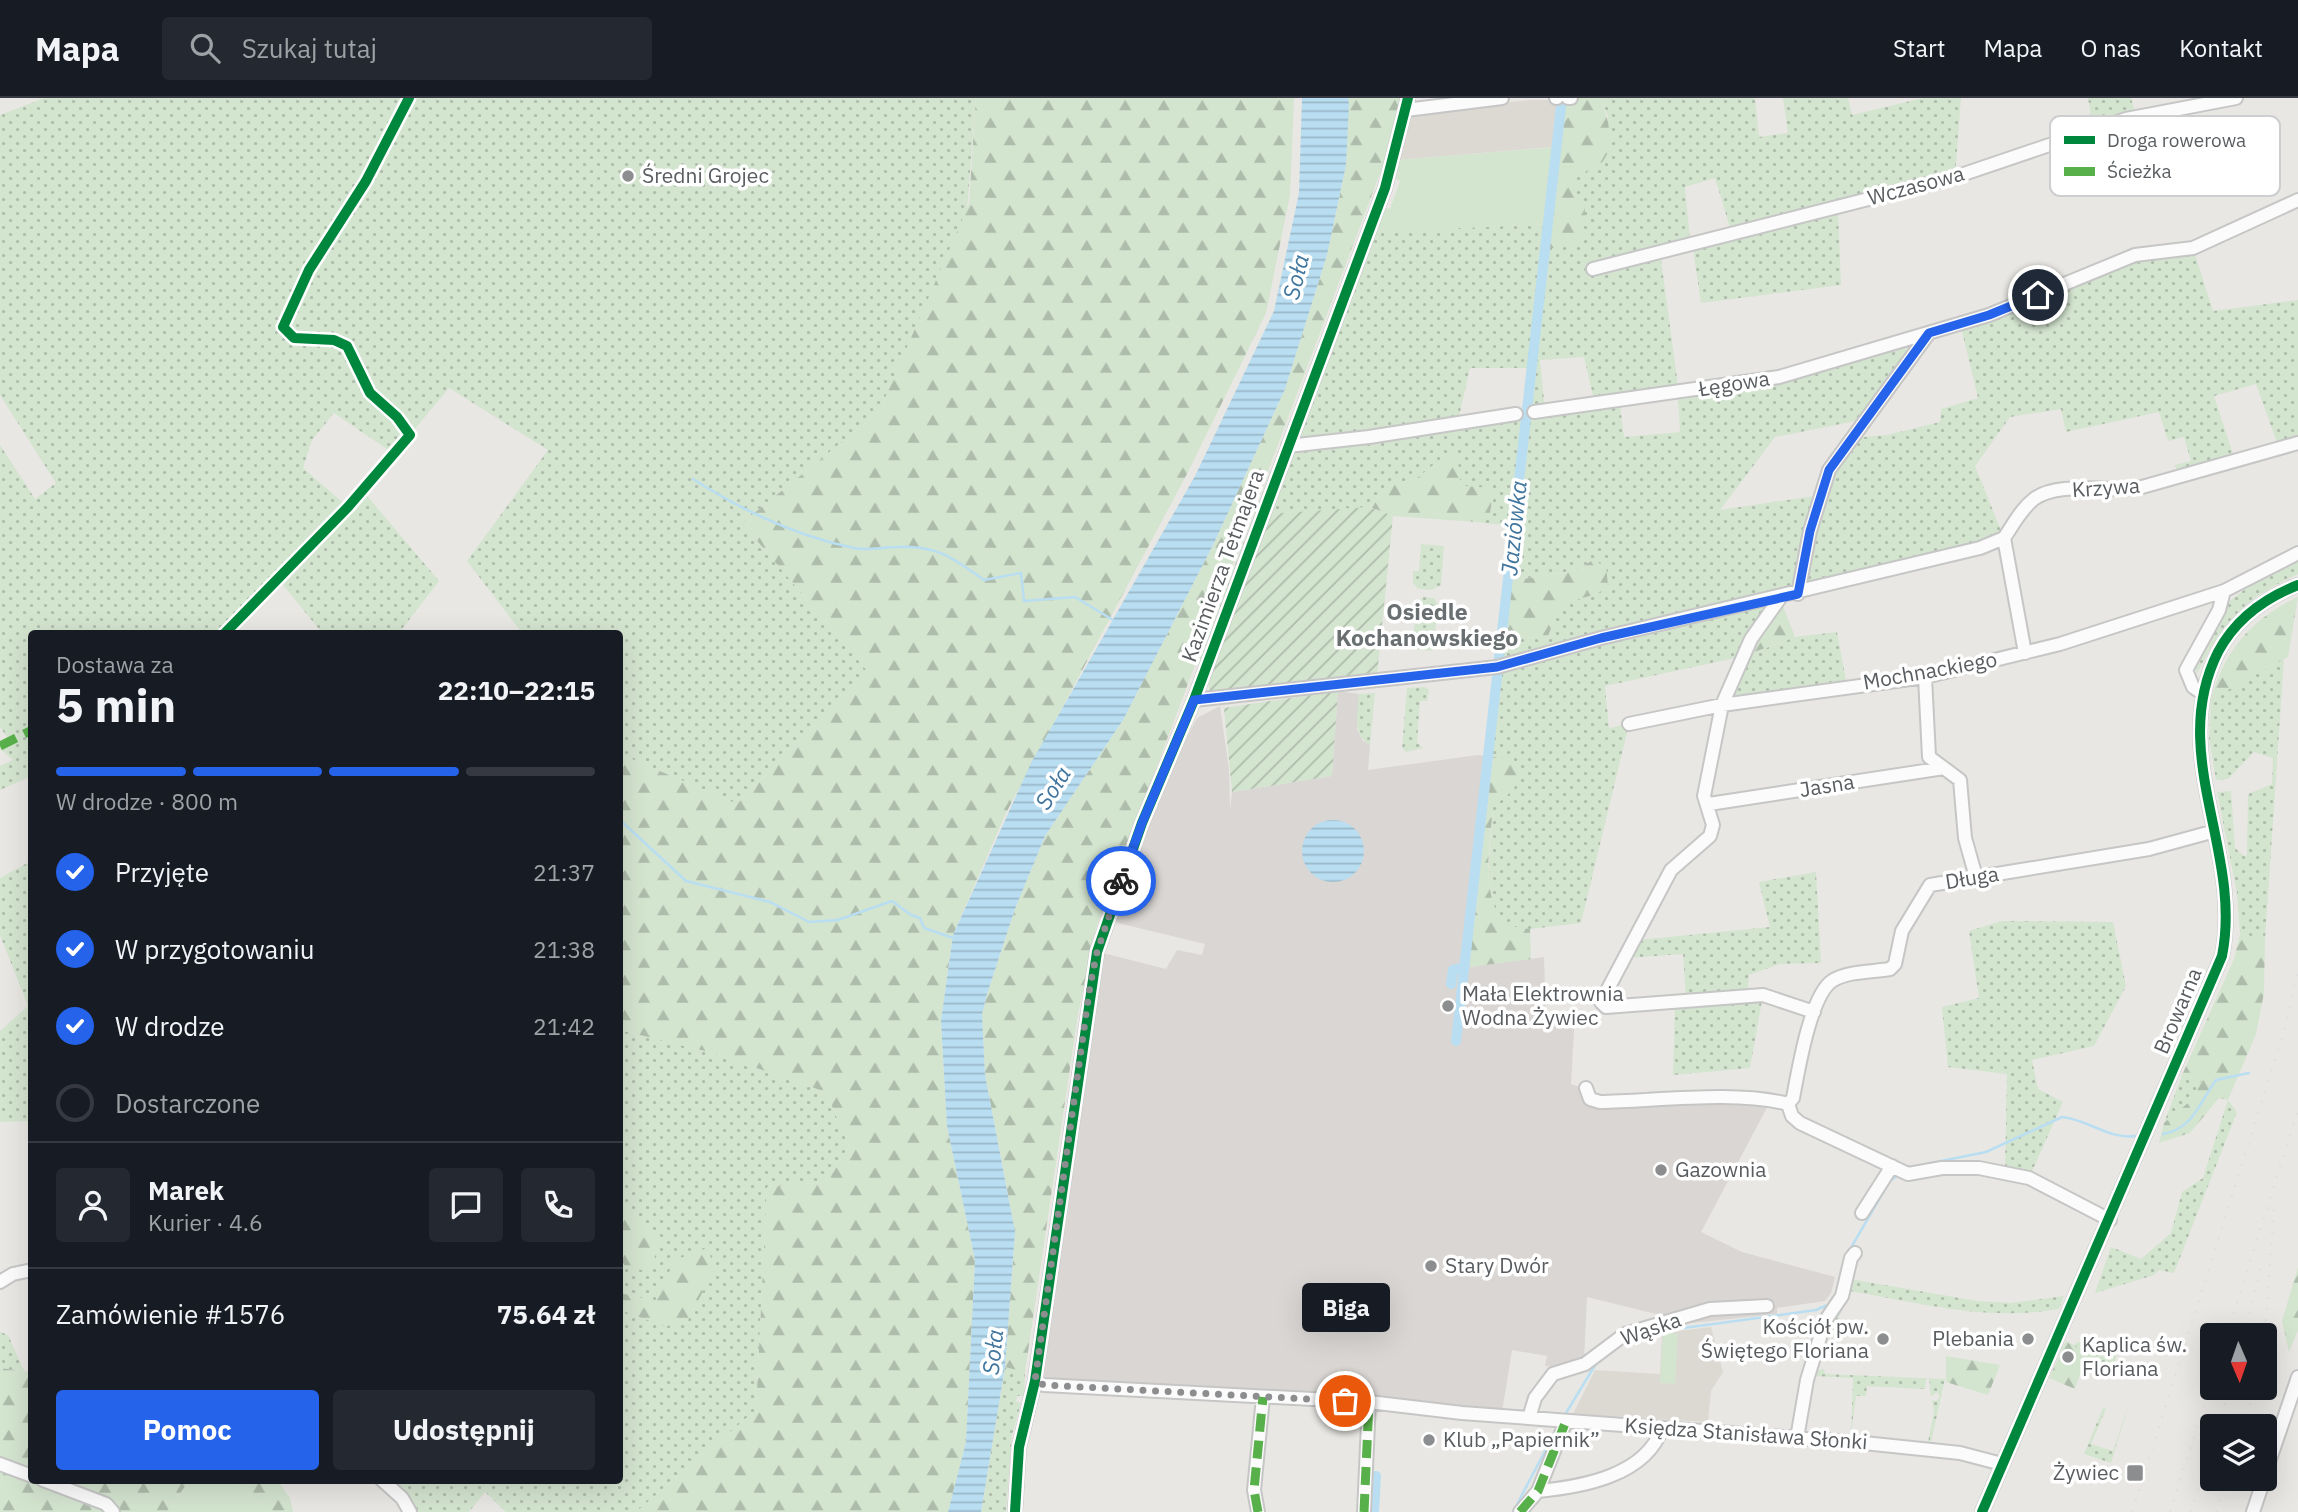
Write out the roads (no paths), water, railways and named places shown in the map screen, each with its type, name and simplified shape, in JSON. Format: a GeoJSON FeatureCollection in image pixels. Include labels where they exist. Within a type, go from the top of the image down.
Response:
{"type":"FeatureCollection","features":[{"type":"Feature","properties":{"kind":"street"},"geometry":{"type":"LineString","coordinates":[[1407,104],[1502,98]]}},
{"type":"Feature","properties":{"kind":"street","name":"Wczasowa"},"geometry":{"type":"LineString","coordinates":[[2142,116],[2236,98]]}},
{"type":"Feature","properties":{"kind":"street","name":"Kazimierza Tetmajera"},"geometry":{"type":"LineString","coordinates":[[1035,1381],[1097,952],[1142,823],[1194,700],[1385,188],[1407,104]]}},
{"type":"Feature","properties":{"kind":"street","name":"Wczasowa"},"geometry":{"type":"LineString","coordinates":[[1593,269],[1955,177],[2050,145]]}},
{"type":"Feature","properties":{"kind":"street","name":"Łęgowa"},"geometry":{"type":"LineString","coordinates":[[1534,412],[1779,377],[1989,315],[2135,255],[2193,248],[2298,200]]}},
{"type":"Feature","properties":{"kind":"street"},"geometry":{"type":"LineString","coordinates":[[1798,594],[1810,531],[1829,470],[1929,333]]}},
{"type":"Feature","properties":{"kind":"street"},"geometry":{"type":"LineString","coordinates":[[1288,446],[1370,438],[1516,414]]}},
{"type":"Feature","properties":{"kind":"street","name":"Krzywa"},"geometry":{"type":"LineString","coordinates":[[2004,538],[2024,508],[2039,495],[2092,487],[2115,490],[2142,487],[2298,443]]}},
{"type":"Feature","properties":{"kind":"street"},"geometry":{"type":"LineString","coordinates":[[1194,700],[1500,666],[1601,638],[1798,594],[1980,548],[2004,538],[2025,653]]}},
{"type":"Feature","properties":{"kind":"street","name":"Mochnackiego"},"geometry":{"type":"LineString","coordinates":[[1629,724],[1722,705],[1925,677],[2025,653],[2224,591],[2298,553]]}},
{"type":"Feature","properties":{"kind":"street","name":"Browarna"},"geometry":{"type":"LineString","coordinates":[[1982,1512],[2222,956],[2227,911],[2199,744],[2202,693],[2211,666],[2235,627],[2262,603],[2298,585]]}},
{"type":"Feature","properties":{"kind":"street"},"geometry":{"type":"LineString","coordinates":[[2202,693],[2193,687],[2186,670],[2219,610],[2224,591]]}},
{"type":"Feature","properties":{"kind":"street"},"geometry":{"type":"LineString","coordinates":[[1780,598],[1736,666],[1722,705],[1704,796],[1709,804],[1713,825],[1710,836],[1671,870],[1601,1002],[1606,1007],[1763,995],[1814,1012]]}},
{"type":"Feature","properties":{"kind":"street"},"geometry":{"type":"LineString","coordinates":[[1925,677],[1929,757],[1960,780],[1965,838],[1976,877]]}},
{"type":"Feature","properties":{"kind":"street","name":"Jasna"},"geometry":{"type":"LineString","coordinates":[[1709,804],[1944,768]]}},
{"type":"Feature","properties":{"kind":"street","name":"Długa"},"geometry":{"type":"LineString","coordinates":[[1788,1104],[1793,1098],[1814,1012],[1825,986],[1834,979],[1890,969],[1895,964],[1902,931],[1930,885],[2149,849],[2214,831]]}},
{"type":"Feature","properties":{"kind":"street"},"geometry":{"type":"LineString","coordinates":[[1586,1088],[1590,1099],[1600,1102],[1744,1099],[1788,1104],[1792,1116],[1800,1123],[1900,1170],[1956,1167],[2005,1171],[2029,1178],[2110,1220]]}},
{"type":"Feature","properties":{"kind":"street"},"geometry":{"type":"LineString","coordinates":[[1862,1213],[1900,1170]]}},
{"type":"Feature","properties":{"kind":"street"},"geometry":{"type":"LineString","coordinates":[[1797,1438],[1807,1380],[1825,1321],[1842,1296],[1851,1258],[1856,1253]]}},
{"type":"Feature","properties":{"kind":"street"},"geometry":{"type":"LineString","coordinates":[[0,1282],[13,1274],[28,1271]]}},
{"type":"Feature","properties":{"kind":"street","name":"Wąska"},"geometry":{"type":"LineString","coordinates":[[1529,1418],[1535,1398],[1553,1374],[1585,1364],[1625,1334],[1710,1310],[1767,1306]]}},
{"type":"Feature","properties":{"kind":"street"},"geometry":{"type":"LineString","coordinates":[[2277,1444],[2295,1396],[2298,1377]]}},
{"type":"Feature","properties":{"kind":"street"},"geometry":{"type":"LineString","coordinates":[[1015,1512],[1019,1447],[1035,1381]]}},
{"type":"Feature","properties":{"kind":"street","name":"Księdza Stanisława Słonki"},"geometry":{"type":"LineString","coordinates":[[1035,1381],[1044,1385],[1369,1402],[1529,1418],[1797,1438],[1961,1453],[2002,1464]]}},
{"type":"Feature","properties":{"kind":"street"},"geometry":{"type":"LineString","coordinates":[[1258,1512],[1254,1490],[1263,1397]]}},
{"type":"Feature","properties":{"kind":"street"},"geometry":{"type":"LineString","coordinates":[[1364,1512],[1369,1402]]}},
{"type":"Feature","properties":{"kind":"street"},"geometry":{"type":"LineString","coordinates":[[1520,1512],[1538,1490],[1566,1421]]}},
{"type":"Feature","properties":{"kind":"street"},"geometry":{"type":"LineString","coordinates":[[1538,1490],[1585,1484],[1610,1476],[1641,1457],[1659,1437],[1662,1428]]}},
{"type":"Feature","properties":{"kind":"street"},"geometry":{"type":"LineString","coordinates":[[0,1464],[28,1474]]}},
{"type":"Feature","properties":{"kind":"street"},"geometry":{"type":"LineString","coordinates":[[54,1484],[106,1504],[113,1512]]}},
{"type":"Feature","properties":{"kind":"street"},"geometry":{"type":"LineString","coordinates":[[386,1484],[402,1498],[410,1512]]}},
{"type":"Feature","properties":{"kind":"street"},"geometry":{"type":"LineString","coordinates":[[2253,1512],[2260,1491]]}},
{"type":"Feature","properties":{"kind":"water","name":"Soła"},"geometry":{"type":"Polygon","coordinates":[[[1302,98],[1348,98],[1346,165],[1327,255],[1285,389],[1214,543],[1123,720],[1045,836],[1015,909],[987,994],[982,1014],[985,1075],[1015,1232],[1005,1367],[981,1512],[948,1512],[966,1442],[975,1260],[947,1126],[941,1021],[953,935],[1031,763],[1195,476],[1274,311],[1299,193],[1302,98]]]}},
{"type":"Feature","properties":{"kind":"water"},"geometry":{"type":"Polygon","coordinates":[[[1327,820],[1339,820],[1355,829],[1362,839],[1362,863],[1355,873],[1339,882],[1327,882],[1316,877],[1307,868],[1302,857],[1302,845],[1307,834],[1316,825],[1327,820]]]}},
{"type":"Feature","properties":{"kind":"waterway","name":"Jaziówka"},"geometry":{"type":"LineString","coordinates":[[1456,1041],[1562,98]]}},
{"type":"Feature","properties":{"kind":"waterway"},"geometry":{"type":"LineString","coordinates":[[693,479],[751,512],[811,537],[859,549],[923,548],[944,554],[984,580],[1021,573],[1024,601],[1075,597],[1113,620]]}},
{"type":"Feature","properties":{"kind":"waterway"},"geometry":{"type":"LineString","coordinates":[[623,823],[686,881],[770,902],[809,922],[838,920],[892,901],[911,915],[920,918],[924,928],[953,938]]}},
{"type":"Feature","properties":{"kind":"waterway"},"geometry":{"type":"LineString","coordinates":[[1451,984],[1453,970],[1462,968]]}},
{"type":"Feature","properties":{"kind":"waterway"},"geometry":{"type":"LineString","coordinates":[[2163,1134],[2182,1127],[2189,1121],[2216,1080],[2249,1073]]}},
{"type":"Feature","properties":{"kind":"waterway"},"geometry":{"type":"LineString","coordinates":[[1911,1167],[1986,1152],[2062,1117],[2117,1135],[2135,1136]]}},
{"type":"Feature","properties":{"kind":"waterway"},"geometry":{"type":"LineString","coordinates":[[1848,1253],[1889,1182],[1899,1174]]}},
{"type":"Feature","properties":{"kind":"waterway"},"geometry":{"type":"LineString","coordinates":[[1841,1272],[1845,1259]]}},
{"type":"Feature","properties":{"kind":"waterway"},"geometry":{"type":"LineString","coordinates":[[1654,1332],[1816,1310],[1830,1304]]}},
{"type":"Feature","properties":{"kind":"waterway"},"geometry":{"type":"LineString","coordinates":[[1566,1413],[1597,1362]]}},
{"type":"Feature","properties":{"kind":"waterway"},"geometry":{"type":"LineString","coordinates":[[1513,1512],[1555,1432]]}},
{"type":"Feature","properties":{"kind":"waterway","name":"Jaziówka"},"geometry":{"type":"LineString","coordinates":[[1374,1512],[1376,1476]]}},
{"type":"Feature","properties":{"kind":"railway"},"geometry":{"type":"LineString","coordinates":[[2132,1512],[2285,1028],[2298,969]]}},
{"type":"Feature","properties":{"kind":"railway"},"geometry":{"type":"LineString","coordinates":[[2231,1323],[2298,1110]]}},
{"type":"Feature","properties":{"kind":"railway"},"geometry":{"type":"LineString","coordinates":[[2265,1323],[2274,1208]]}},
{"type":"Feature","properties":{"kind":"railway"},"geometry":{"type":"LineString","coordinates":[[2248,1323],[2261,1264]]}},
{"type":"Feature","properties":{"kind":"railway"},"geometry":{"type":"LineString","coordinates":[[2170,1512],[2206,1400]]}},
{"type":"Feature","properties":{"kind":"railway"},"geometry":{"type":"LineString","coordinates":[[2222,1414],[2226,1400]]}},
{"type":"Feature","properties":{"kind":"railway"},"geometry":{"type":"LineString","coordinates":[[2247,1414],[2252,1400]]}},
{"type":"Feature","properties":{"kind":"railway"},"geometry":{"type":"LineString","coordinates":[[2191,1512],[2200,1483]]}},
{"type":"Feature","properties":{"kind":"railway"},"geometry":{"type":"LineString","coordinates":[[2216,1512],[2223,1491]]}},
{"type":"Feature","properties":{"kind":"place","name":"Średni Grojec"},"geometry":{"type":"Point","coordinates":[628,176]}},
{"type":"Feature","properties":{"kind":"place","name":"Mała Elektrownia Wodna Żywiec"},"geometry":{"type":"Point","coordinates":[1448,1006]}},
{"type":"Feature","properties":{"kind":"place","name":"Gazownia"},"geometry":{"type":"Point","coordinates":[1661,1170]}},
{"type":"Feature","properties":{"kind":"place","name":"Stary Dwór"},"geometry":{"type":"Point","coordinates":[1431,1266]}},
{"type":"Feature","properties":{"kind":"place","name":"Kościół pw. Świętego Floriana"},"geometry":{"type":"Point","coordinates":[1883,1339]}},
{"type":"Feature","properties":{"kind":"place","name":"Plebania"},"geometry":{"type":"Point","coordinates":[2028,1339]}},
{"type":"Feature","properties":{"kind":"place","name":"Kaplica św. Floriana"},"geometry":{"type":"Point","coordinates":[2068,1357]}},
{"type":"Feature","properties":{"kind":"place","name":"Biga"},"geometry":{"type":"Point","coordinates":[1345,1401]}},
{"type":"Feature","properties":{"kind":"place","name":"Klub „Papiernik”"},"geometry":{"type":"Point","coordinates":[1429,1440]}},
{"type":"Feature","properties":{"kind":"place","name":"Żywiec"},"geometry":{"type":"Point","coordinates":[2135,1473]}},
{"type":"Feature","properties":{"kind":"district","name":"Osiedle Kochanowskiego"},"geometry":{"type":"Point","coordinates":[1427,625]}}]}
